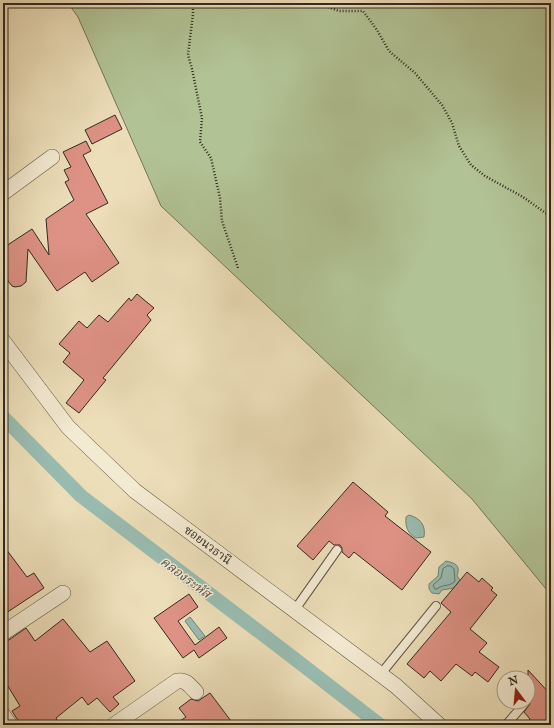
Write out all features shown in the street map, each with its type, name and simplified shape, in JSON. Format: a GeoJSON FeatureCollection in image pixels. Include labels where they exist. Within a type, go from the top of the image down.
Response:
{"type":"FeatureCollection","features":[{"type":"Feature","properties":{"kind":"street"},"geometry":{"type":"LineString","coordinates":[[3,193],[52,157]]}},
{"type":"Feature","properties":{"kind":"street","name":"ซอยนวธานี"},"geometry":{"type":"LineString","coordinates":[[3,341],[68,427],[135,491],[396,686],[439,725]]}},
{"type":"Feature","properties":{"kind":"street"},"geometry":{"type":"LineString","coordinates":[[3,633],[63,593]]}},
{"type":"Feature","properties":{"kind":"street"},"geometry":{"type":"LineString","coordinates":[[114,725],[177,681],[183,680],[187,682],[196,692]]}},
{"type":"Feature","properties":{"kind":"street"},"geometry":{"type":"LineString","coordinates":[[3,715],[10,725]]}},
{"type":"Feature","properties":{"kind":"lane"},"geometry":{"type":"LineString","coordinates":[[294,610],[337,550]]}},
{"type":"Feature","properties":{"kind":"lane"},"geometry":{"type":"LineString","coordinates":[[380,675],[436,606]]}},
{"type":"Feature","properties":{"kind":"lane"},"geometry":{"type":"LineString","coordinates":[[506,725],[519,710]]}},
{"type":"Feature","properties":{"kind":"path"},"geometry":{"type":"LineString","coordinates":[[193,3],[188,55],[194,76],[202,118],[200,142],[211,158],[219,190],[222,221],[238,268]]}},
{"type":"Feature","properties":{"kind":"path"},"geometry":{"type":"LineString","coordinates":[[317,3],[339,11],[363,11],[377,30],[389,52],[415,73],[442,105],[452,123],[460,146],[471,165],[486,176],[523,197],[551,216]]}},
{"type":"Feature","properties":{"kind":"green space"},"geometry":{"type":"Polygon","coordinates":[[[68,3],[551,3],[551,595],[472,499],[161,206],[78,17],[68,3]]]}},
{"type":"Feature","properties":{"kind":"water"},"geometry":{"type":"Polygon","coordinates":[[[409,515],[419,520],[424,529],[424,537],[416,538],[409,532],[406,517],[409,515]]]}},
{"type":"Feature","properties":{"kind":"water"},"geometry":{"type":"Polygon","coordinates":[[[446,561],[458,567],[457,576],[460,580],[454,588],[442,590],[439,594],[432,593],[429,589],[429,584],[438,576],[439,567],[446,561]]]}},
{"type":"Feature","properties":{"kind":"water"},"geometry":{"type":"Polygon","coordinates":[[[190,617],[205,636],[199,640],[185,621],[190,617]]]}},
{"type":"Feature","properties":{"kind":"building"},"geometry":{"type":"Polygon","coordinates":[[[115,115],[122,129],[92,144],[85,130],[115,115]]]}},
{"type":"Feature","properties":{"kind":"building"},"geometry":{"type":"Polygon","coordinates":[[[86,141],[91,151],[83,155],[108,203],[86,214],[119,263],[92,282],[85,272],[57,291],[28,249],[26,282],[21,286],[12,286],[8,281],[3,264],[3,248],[32,229],[49,255],[46,219],[74,200],[65,182],[69,180],[64,170],[71,167],[63,152],[86,141]]]}},
{"type":"Feature","properties":{"kind":"building"},"geometry":{"type":"Polygon","coordinates":[[[137,294],[154,308],[147,315],[151,320],[103,378],[106,380],[79,413],[66,403],[84,380],[63,362],[70,353],[59,344],[79,321],[87,328],[99,315],[108,322],[129,298],[131,301],[137,294]]]}},
{"type":"Feature","properties":{"kind":"building"},"geometry":{"type":"Polygon","coordinates":[[[353,482],[388,512],[385,516],[431,552],[402,590],[354,552],[349,558],[342,552],[340,545],[334,545],[329,541],[313,560],[297,546],[353,482]]]}},
{"type":"Feature","properties":{"kind":"building"},"geometry":{"type":"Polygon","coordinates":[[[3,545],[27,577],[34,573],[44,588],[3,615],[3,545]]]}},
{"type":"Feature","properties":{"kind":"building"},"geometry":{"type":"Polygon","coordinates":[[[467,572],[479,582],[482,578],[493,588],[491,590],[497,595],[470,629],[487,643],[479,652],[499,667],[488,682],[475,672],[472,676],[456,664],[441,681],[430,671],[424,678],[407,664],[451,612],[441,603],[467,572]]]}},
{"type":"Feature","properties":{"kind":"building"},"geometry":{"type":"Polygon","coordinates":[[[189,594],[198,607],[178,621],[195,645],[219,627],[227,638],[199,658],[194,650],[183,658],[154,618],[189,594]]]}},
{"type":"Feature","properties":{"kind":"building"},"geometry":{"type":"Polygon","coordinates":[[[63,619],[90,652],[107,641],[135,681],[113,697],[119,704],[110,712],[97,698],[88,705],[82,697],[56,718],[57,720],[49,725],[21,725],[12,711],[20,706],[3,678],[3,644],[26,628],[35,641],[63,619]]]}},
{"type":"Feature","properties":{"kind":"building"},"geometry":{"type":"Polygon","coordinates":[[[536,679],[551,695],[551,719],[544,725],[524,725],[530,719],[524,712],[526,710],[536,710],[536,679]]]}},
{"type":"Feature","properties":{"kind":"building"},"geometry":{"type":"Polygon","coordinates":[[[210,693],[234,725],[174,725],[186,717],[179,708],[191,699],[198,701],[210,693]]]}},
{"type":"Feature","properties":{"kind":"waterway","name":"คลองระหัส"},"geometry":{"type":"LineString","coordinates":[[3,417],[81,496],[380,725]]}}]}
